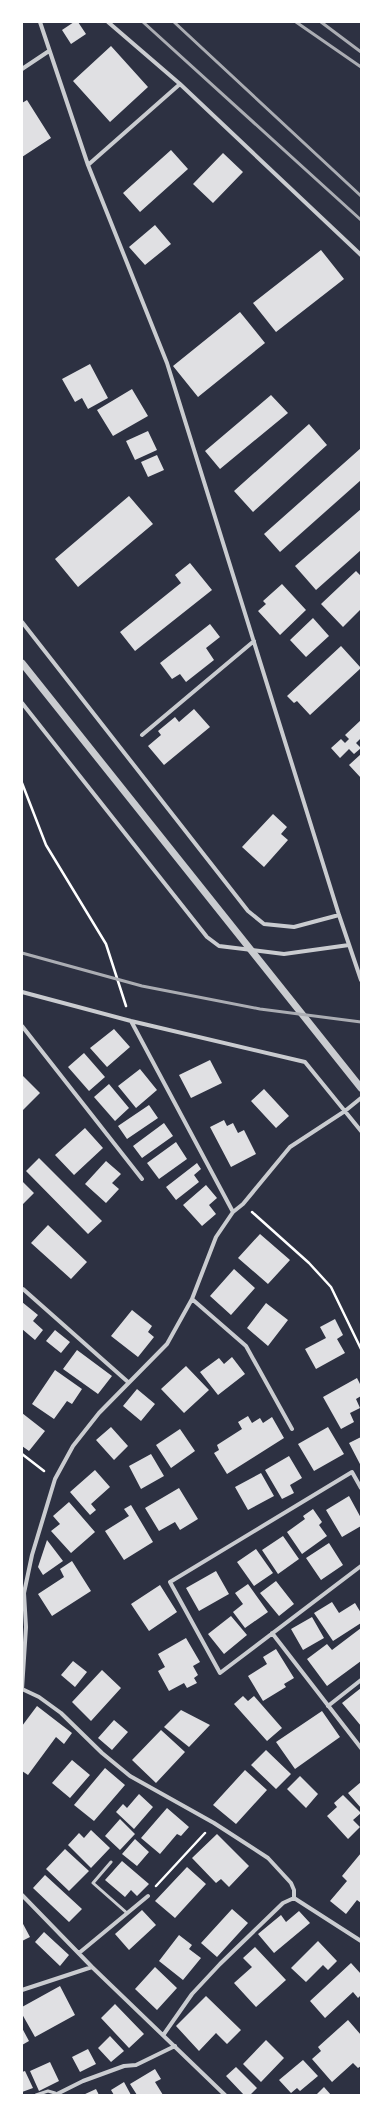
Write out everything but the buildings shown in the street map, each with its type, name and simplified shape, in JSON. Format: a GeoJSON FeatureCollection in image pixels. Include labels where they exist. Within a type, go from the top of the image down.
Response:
{"type":"FeatureCollection","features":[{"type":"Feature","properties":{"kind":"street"},"geometry":{"type":"LineString","coordinates":[[40,22],[88,164],[167,363],[339,915],[361,980]]}},
{"type":"Feature","properties":{"kind":"street"},"geometry":{"type":"LineString","coordinates":[[108,22],[180,84],[361,255]]}},
{"type":"Feature","properties":{"kind":"street"},"geometry":{"type":"LineString","coordinates":[[22,69],[49,51]]}},
{"type":"Feature","properties":{"kind":"street"},"geometry":{"type":"LineString","coordinates":[[88,164],[180,84]]}},
{"type":"Feature","properties":{"kind":"street"},"geometry":{"type":"LineString","coordinates":[[22,622],[248,911],[264,924],[294,927],[339,915]]}},
{"type":"Feature","properties":{"kind":"street"},"geometry":{"type":"LineString","coordinates":[[142,735],[254,641]]}},
{"type":"Feature","properties":{"kind":"street"},"geometry":{"type":"LineString","coordinates":[[22,663],[361,1088]]}},
{"type":"Feature","properties":{"kind":"street"},"geometry":{"type":"LineString","coordinates":[[22,703],[207,937],[219,946],[284,954],[349,945]]}},
{"type":"Feature","properties":{"kind":"street"},"geometry":{"type":"LineString","coordinates":[[22,992],[131,1021],[305,1062],[361,1131]]}},
{"type":"Feature","properties":{"kind":"street"},"geometry":{"type":"LineString","coordinates":[[131,1021],[233,1212]]}},
{"type":"Feature","properties":{"kind":"street"},"geometry":{"type":"LineString","coordinates":[[22,1026],[142,1179]]}},
{"type":"Feature","properties":{"kind":"street"},"geometry":{"type":"LineString","coordinates":[[294,1898],[294,1890],[291,1883],[268,1858],[214,1823],[130,1776],[102,1753],[61,1713],[39,1697],[22,1689],[26,1627],[24,1593],[32,1555],[55,1479],[73,1446],[99,1413],[167,1344],[192,1299],[216,1237],[233,1212],[243,1204],[290,1147],[345,1111],[361,1098]]}},
{"type":"Feature","properties":{"kind":"street"},"geometry":{"type":"LineString","coordinates":[[23,1289],[128,1382]]}},
{"type":"Feature","properties":{"kind":"street"},"geometry":{"type":"LineString","coordinates":[[192,1299],[246,1346],[292,1429]]}},
{"type":"Feature","properties":{"kind":"street"},"geometry":{"type":"LineString","coordinates":[[361,1488],[352,1472],[170,1582],[220,1673],[361,1566]]}},
{"type":"Feature","properties":{"kind":"street"},"geometry":{"type":"LineString","coordinates":[[272,1633],[361,1748]]}},
{"type":"Feature","properties":{"kind":"street"},"geometry":{"type":"LineString","coordinates":[[328,1706],[361,1680]]}},
{"type":"Feature","properties":{"kind":"street"},"geometry":{"type":"LineString","coordinates":[[22,1895],[92,1967],[164,2034],[225,2095]]}},
{"type":"Feature","properties":{"kind":"street"},"geometry":{"type":"LineString","coordinates":[[79,1953],[148,1896]]}},
{"type":"Feature","properties":{"kind":"street"},"geometry":{"type":"LineString","coordinates":[[294,1898],[361,1941]]}},
{"type":"Feature","properties":{"kind":"street"},"geometry":{"type":"LineString","coordinates":[[164,2034],[192,1994],[220,1964],[283,1903],[294,1898]]}},
{"type":"Feature","properties":{"kind":"street"},"geometry":{"type":"LineString","coordinates":[[22,1990],[92,1967]]}},
{"type":"Feature","properties":{"kind":"street"},"geometry":{"type":"LineString","coordinates":[[55,2094],[124,2066],[136,2065],[175,2046]]}},
{"type":"Feature","properties":{"kind":"lane"},"geometry":{"type":"LineString","coordinates":[[111,1862],[93,1883],[127,1913]]}},
{"type":"Feature","properties":{"kind":"lane"},"geometry":{"type":"LineString","coordinates":[[36,2095],[48,2091],[55,2094]]}},
{"type":"Feature","properties":{"kind":"path"},"geometry":{"type":"LineString","coordinates":[[22,783],[46,845],[106,944],[131,1021]]}},
{"type":"Feature","properties":{"kind":"path"},"geometry":{"type":"LineString","coordinates":[[243,1204],[309,1263],[331,1287],[361,1349]]}},
{"type":"Feature","properties":{"kind":"path"},"geometry":{"type":"LineString","coordinates":[[22,1454],[55,1479]]}},
{"type":"Feature","properties":{"kind":"path"},"geometry":{"type":"LineString","coordinates":[[148,1896],[214,1823]]}},
{"type":"Feature","properties":{"kind":"railway"},"geometry":{"type":"LineString","coordinates":[[143,22],[361,220]]}},
{"type":"Feature","properties":{"kind":"railway"},"geometry":{"type":"LineString","coordinates":[[174,22],[361,196]]}},
{"type":"Feature","properties":{"kind":"railway"},"geometry":{"type":"LineString","coordinates":[[296,22],[361,67]]}},
{"type":"Feature","properties":{"kind":"railway"},"geometry":{"type":"LineString","coordinates":[[321,22],[361,52]]}},
{"type":"Feature","properties":{"kind":"railway"},"geometry":{"type":"LineString","coordinates":[[22,953],[142,986],[260,1009],[361,1022]]}}]}
